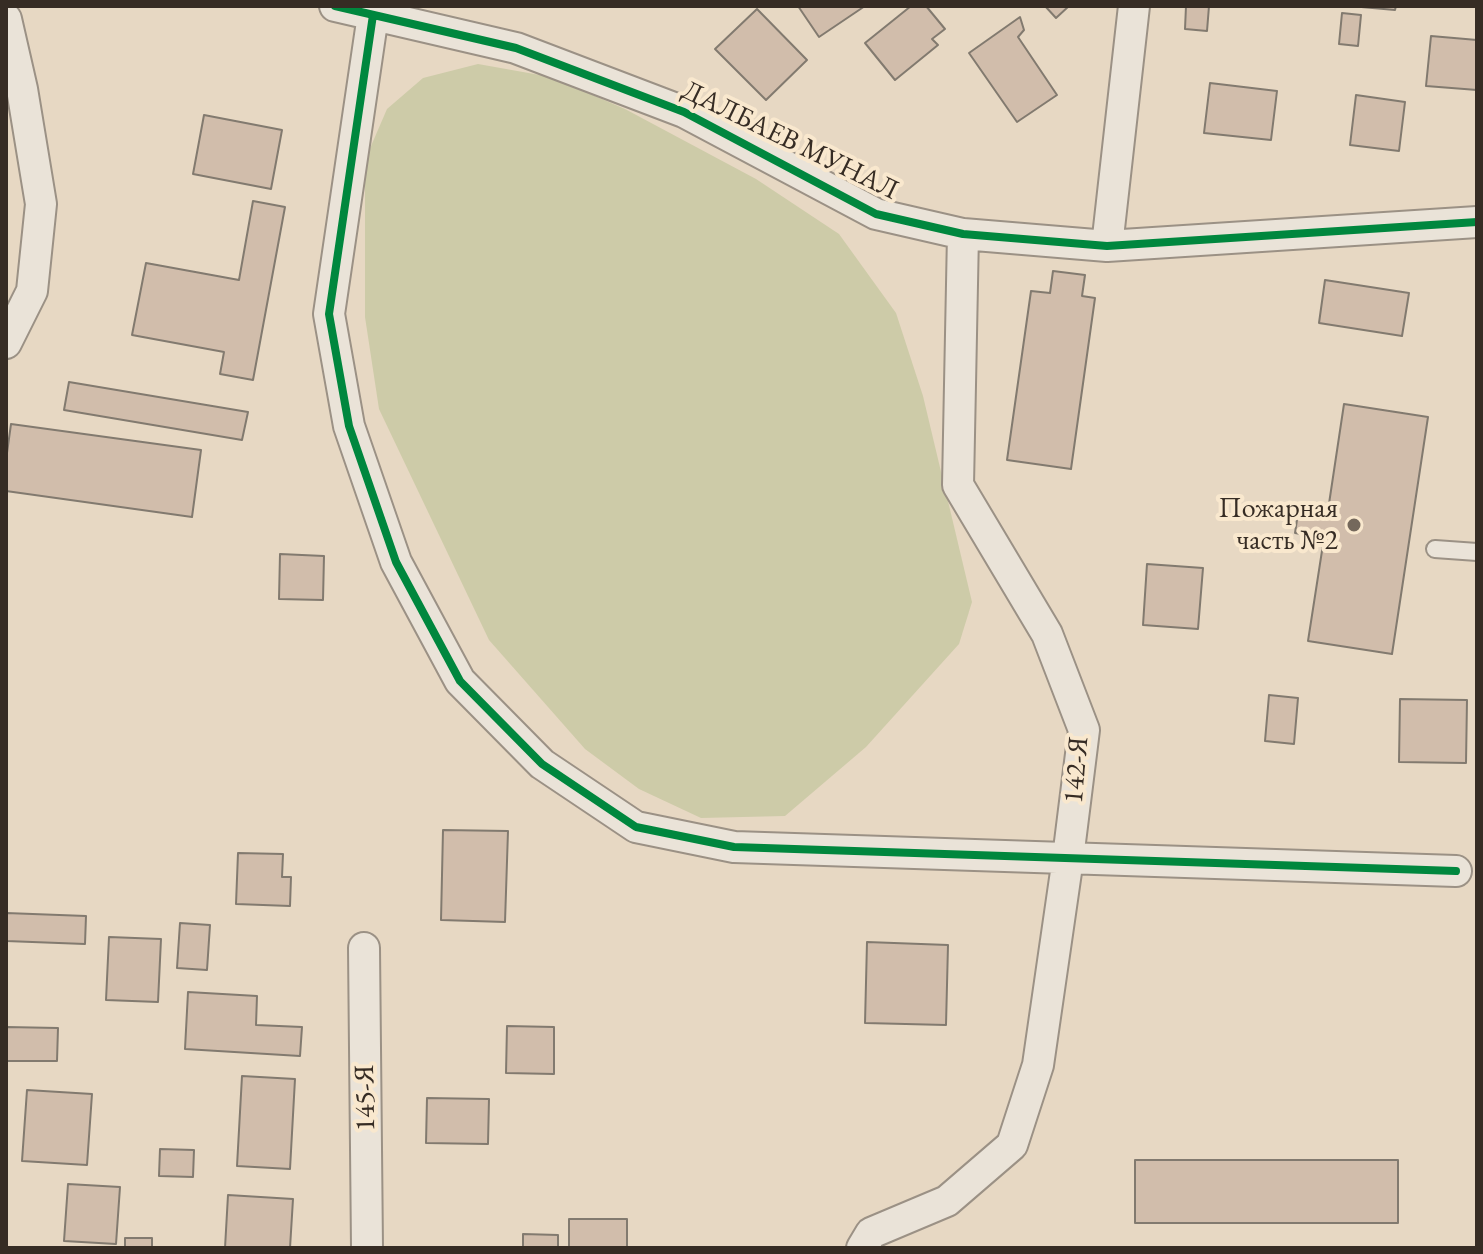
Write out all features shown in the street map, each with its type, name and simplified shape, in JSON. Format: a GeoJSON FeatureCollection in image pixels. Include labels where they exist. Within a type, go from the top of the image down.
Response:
{"type":"FeatureCollection","features":[{"type":"Feature","properties":{"kind":"street","name":"ДАЛБАЕВ МУНАЛ"},"geometry":{"type":"LineString","coordinates":[[335,6],[516,48],[684,112],[876,214],[963,234],[1107,246],[1477,222]]}},
{"type":"Feature","properties":{"kind":"street"},"geometry":{"type":"LineString","coordinates":[[1107,246],[1134,6]]}},
{"type":"Feature","properties":{"kind":"street"},"geometry":{"type":"LineString","coordinates":[[373,15],[329,314],[349,426],[396,562],[460,681],[542,764],[636,827],[734,847],[1456,871]]}},
{"type":"Feature","properties":{"kind":"street"},"geometry":{"type":"LineString","coordinates":[[6,19],[14,92],[41,204],[32,291],[6,343]]}},
{"type":"Feature","properties":{"kind":"street","name":"142-Я"},"geometry":{"type":"LineString","coordinates":[[862,1248],[871,1233],[947,1201],[1012,1145],[1038,1065],[1084,730],[1047,634],[958,485],[963,234]]}},
{"type":"Feature","properties":{"kind":"street","name":"145-Я"},"geometry":{"type":"LineString","coordinates":[[364,948],[367,1248]]}},
{"type":"Feature","properties":{"kind":"lane"},"geometry":{"type":"LineString","coordinates":[[1435,549],[1477,552]]}},
{"type":"Feature","properties":{"kind":"shaded area"},"geometry":{"type":"Polygon","coordinates":[[[478,64],[551,77],[625,109],[756,179],[839,234],[896,313],[923,396],[972,602],[959,644],[866,747],[785,816],[701,818],[639,789],[585,749],[489,640],[379,409],[365,317],[365,160],[387,109],[423,78],[478,64]]]}},
{"type":"Feature","properties":{"kind":"building"},"geometry":{"type":"Polygon","coordinates":[[[798,6],[865,6],[819,37],[798,6]]]}},
{"type":"Feature","properties":{"kind":"building"},"geometry":{"type":"Polygon","coordinates":[[[911,6],[926,6],[945,29],[932,39],[938,45],[895,80],[865,43],[911,6]]]}},
{"type":"Feature","properties":{"kind":"building"},"geometry":{"type":"Polygon","coordinates":[[[1045,6],[1069,6],[1056,18],[1045,6]]]}},
{"type":"Feature","properties":{"kind":"building"},"geometry":{"type":"Polygon","coordinates":[[[1186,6],[1209,6],[1207,31],[1185,29],[1186,6]]]}},
{"type":"Feature","properties":{"kind":"building"},"geometry":{"type":"Polygon","coordinates":[[[1350,6],[1396,6],[1395,10],[1350,6]]]}},
{"type":"Feature","properties":{"kind":"building"},"geometry":{"type":"Polygon","coordinates":[[[757,9],[807,60],[766,100],[715,49],[757,9]]]}},
{"type":"Feature","properties":{"kind":"building"},"geometry":{"type":"Polygon","coordinates":[[[1342,13],[1361,15],[1358,46],[1339,44],[1342,13]]]}},
{"type":"Feature","properties":{"kind":"building"},"geometry":{"type":"Polygon","coordinates":[[[1020,17],[1024,30],[1018,37],[1057,95],[1017,122],[969,53],[1020,17]]]}},
{"type":"Feature","properties":{"kind":"building"},"geometry":{"type":"Polygon","coordinates":[[[1431,36],[1477,40],[1477,90],[1426,86],[1431,36]]]}},
{"type":"Feature","properties":{"kind":"building"},"geometry":{"type":"Polygon","coordinates":[[[1210,83],[1277,91],[1271,140],[1204,133],[1210,83]]]}},
{"type":"Feature","properties":{"kind":"building"},"geometry":{"type":"Polygon","coordinates":[[[1356,95],[1405,102],[1399,151],[1350,145],[1356,95]]]}},
{"type":"Feature","properties":{"kind":"building"},"geometry":{"type":"Polygon","coordinates":[[[204,115],[282,130],[271,189],[193,174],[204,115]]]}},
{"type":"Feature","properties":{"kind":"building"},"geometry":{"type":"Polygon","coordinates":[[[253,201],[285,207],[253,380],[220,374],[224,352],[132,335],[146,263],[239,280],[253,201]]]}},
{"type":"Feature","properties":{"kind":"building"},"geometry":{"type":"Polygon","coordinates":[[[1053,271],[1085,275],[1082,296],[1095,298],[1071,469],[1007,460],[1031,291],[1050,293],[1053,271]]]}},
{"type":"Feature","properties":{"kind":"building"},"geometry":{"type":"Polygon","coordinates":[[[1325,280],[1409,293],[1402,336],[1319,323],[1325,280]]]}},
{"type":"Feature","properties":{"kind":"building"},"geometry":{"type":"Polygon","coordinates":[[[69,382],[248,412],[242,440],[64,410],[69,382]]]}},
{"type":"Feature","properties":{"kind":"building","name":"Пожарная часть №2"},"geometry":{"type":"Polygon","coordinates":[[[1344,404],[1428,417],[1392,654],[1308,641],[1324,538],[1295,533],[1298,513],[1327,517],[1344,404]]]}},
{"type":"Feature","properties":{"kind":"building"},"geometry":{"type":"Polygon","coordinates":[[[11,424],[201,450],[192,517],[6,491],[11,424]]]}},
{"type":"Feature","properties":{"kind":"building"},"geometry":{"type":"Polygon","coordinates":[[[280,554],[324,556],[323,600],[279,599],[280,554]]]}},
{"type":"Feature","properties":{"kind":"building"},"geometry":{"type":"Polygon","coordinates":[[[1147,564],[1203,568],[1198,629],[1143,625],[1147,564]]]}},
{"type":"Feature","properties":{"kind":"building"},"geometry":{"type":"Polygon","coordinates":[[[1269,695],[1298,698],[1294,744],[1265,741],[1269,695]]]}},
{"type":"Feature","properties":{"kind":"building"},"geometry":{"type":"Polygon","coordinates":[[[1400,699],[1467,700],[1466,763],[1399,762],[1400,699]]]}},
{"type":"Feature","properties":{"kind":"building"},"geometry":{"type":"Polygon","coordinates":[[[443,830],[508,831],[505,922],[441,920],[443,830]]]}},
{"type":"Feature","properties":{"kind":"building"},"geometry":{"type":"Polygon","coordinates":[[[238,853],[283,854],[282,877],[291,877],[290,906],[236,904],[238,853]]]}},
{"type":"Feature","properties":{"kind":"building"},"geometry":{"type":"Polygon","coordinates":[[[6,913],[86,916],[85,944],[6,941],[6,913]]]}},
{"type":"Feature","properties":{"kind":"building"},"geometry":{"type":"Polygon","coordinates":[[[180,923],[210,925],[207,970],[177,968],[180,923]]]}},
{"type":"Feature","properties":{"kind":"building"},"geometry":{"type":"Polygon","coordinates":[[[109,937],[161,939],[158,1002],[106,1000],[109,937]]]}},
{"type":"Feature","properties":{"kind":"building"},"geometry":{"type":"Polygon","coordinates":[[[867,942],[948,945],[946,1025],[865,1023],[867,942]]]}},
{"type":"Feature","properties":{"kind":"building"},"geometry":{"type":"Polygon","coordinates":[[[188,992],[257,996],[256,1025],[302,1027],[300,1056],[185,1049],[188,992]]]}},
{"type":"Feature","properties":{"kind":"building"},"geometry":{"type":"Polygon","coordinates":[[[507,1026],[554,1027],[554,1074],[506,1073],[507,1026]]]}},
{"type":"Feature","properties":{"kind":"building"},"geometry":{"type":"Polygon","coordinates":[[[6,1027],[58,1028],[57,1061],[6,1061],[6,1027]]]}},
{"type":"Feature","properties":{"kind":"building"},"geometry":{"type":"Polygon","coordinates":[[[242,1076],[295,1079],[290,1169],[237,1166],[242,1076]]]}},
{"type":"Feature","properties":{"kind":"building"},"geometry":{"type":"Polygon","coordinates":[[[27,1090],[92,1094],[87,1165],[22,1161],[27,1090]]]}},
{"type":"Feature","properties":{"kind":"building"},"geometry":{"type":"Polygon","coordinates":[[[427,1098],[489,1099],[488,1144],[426,1143],[427,1098]]]}},
{"type":"Feature","properties":{"kind":"building"},"geometry":{"type":"Polygon","coordinates":[[[160,1149],[194,1150],[193,1177],[159,1176],[160,1149]]]}},
{"type":"Feature","properties":{"kind":"building"},"geometry":{"type":"Polygon","coordinates":[[[1135,1160],[1398,1160],[1398,1223],[1135,1223],[1135,1160]]]}},
{"type":"Feature","properties":{"kind":"building"},"geometry":{"type":"Polygon","coordinates":[[[68,1184],[120,1187],[116,1244],[64,1241],[68,1184]]]}},
{"type":"Feature","properties":{"kind":"building"},"geometry":{"type":"Polygon","coordinates":[[[228,1195],[293,1199],[290,1248],[225,1248],[228,1195]]]}},
{"type":"Feature","properties":{"kind":"building"},"geometry":{"type":"Polygon","coordinates":[[[569,1219],[627,1219],[627,1248],[569,1248],[569,1219]]]}},
{"type":"Feature","properties":{"kind":"building"},"geometry":{"type":"Polygon","coordinates":[[[523,1234],[558,1235],[558,1248],[523,1248],[523,1234]]]}},
{"type":"Feature","properties":{"kind":"building"},"geometry":{"type":"Polygon","coordinates":[[[125,1238],[152,1238],[152,1248],[125,1248],[125,1238]]]}},
{"type":"Feature","properties":{"kind":"cycle path"},"geometry":{"type":"LineString","coordinates":[[335,6],[516,48],[684,112],[876,214],[963,234],[1107,246],[1477,222]]}},
{"type":"Feature","properties":{"kind":"cycle path"},"geometry":{"type":"LineString","coordinates":[[373,15],[329,314],[349,426],[396,562],[460,681],[542,764],[636,827],[734,847],[1456,871]]}},
{"type":"Feature","properties":{"kind":"place","name":"Пожарная часть №2"},"geometry":{"type":"Point","coordinates":[1354,525]}}]}
